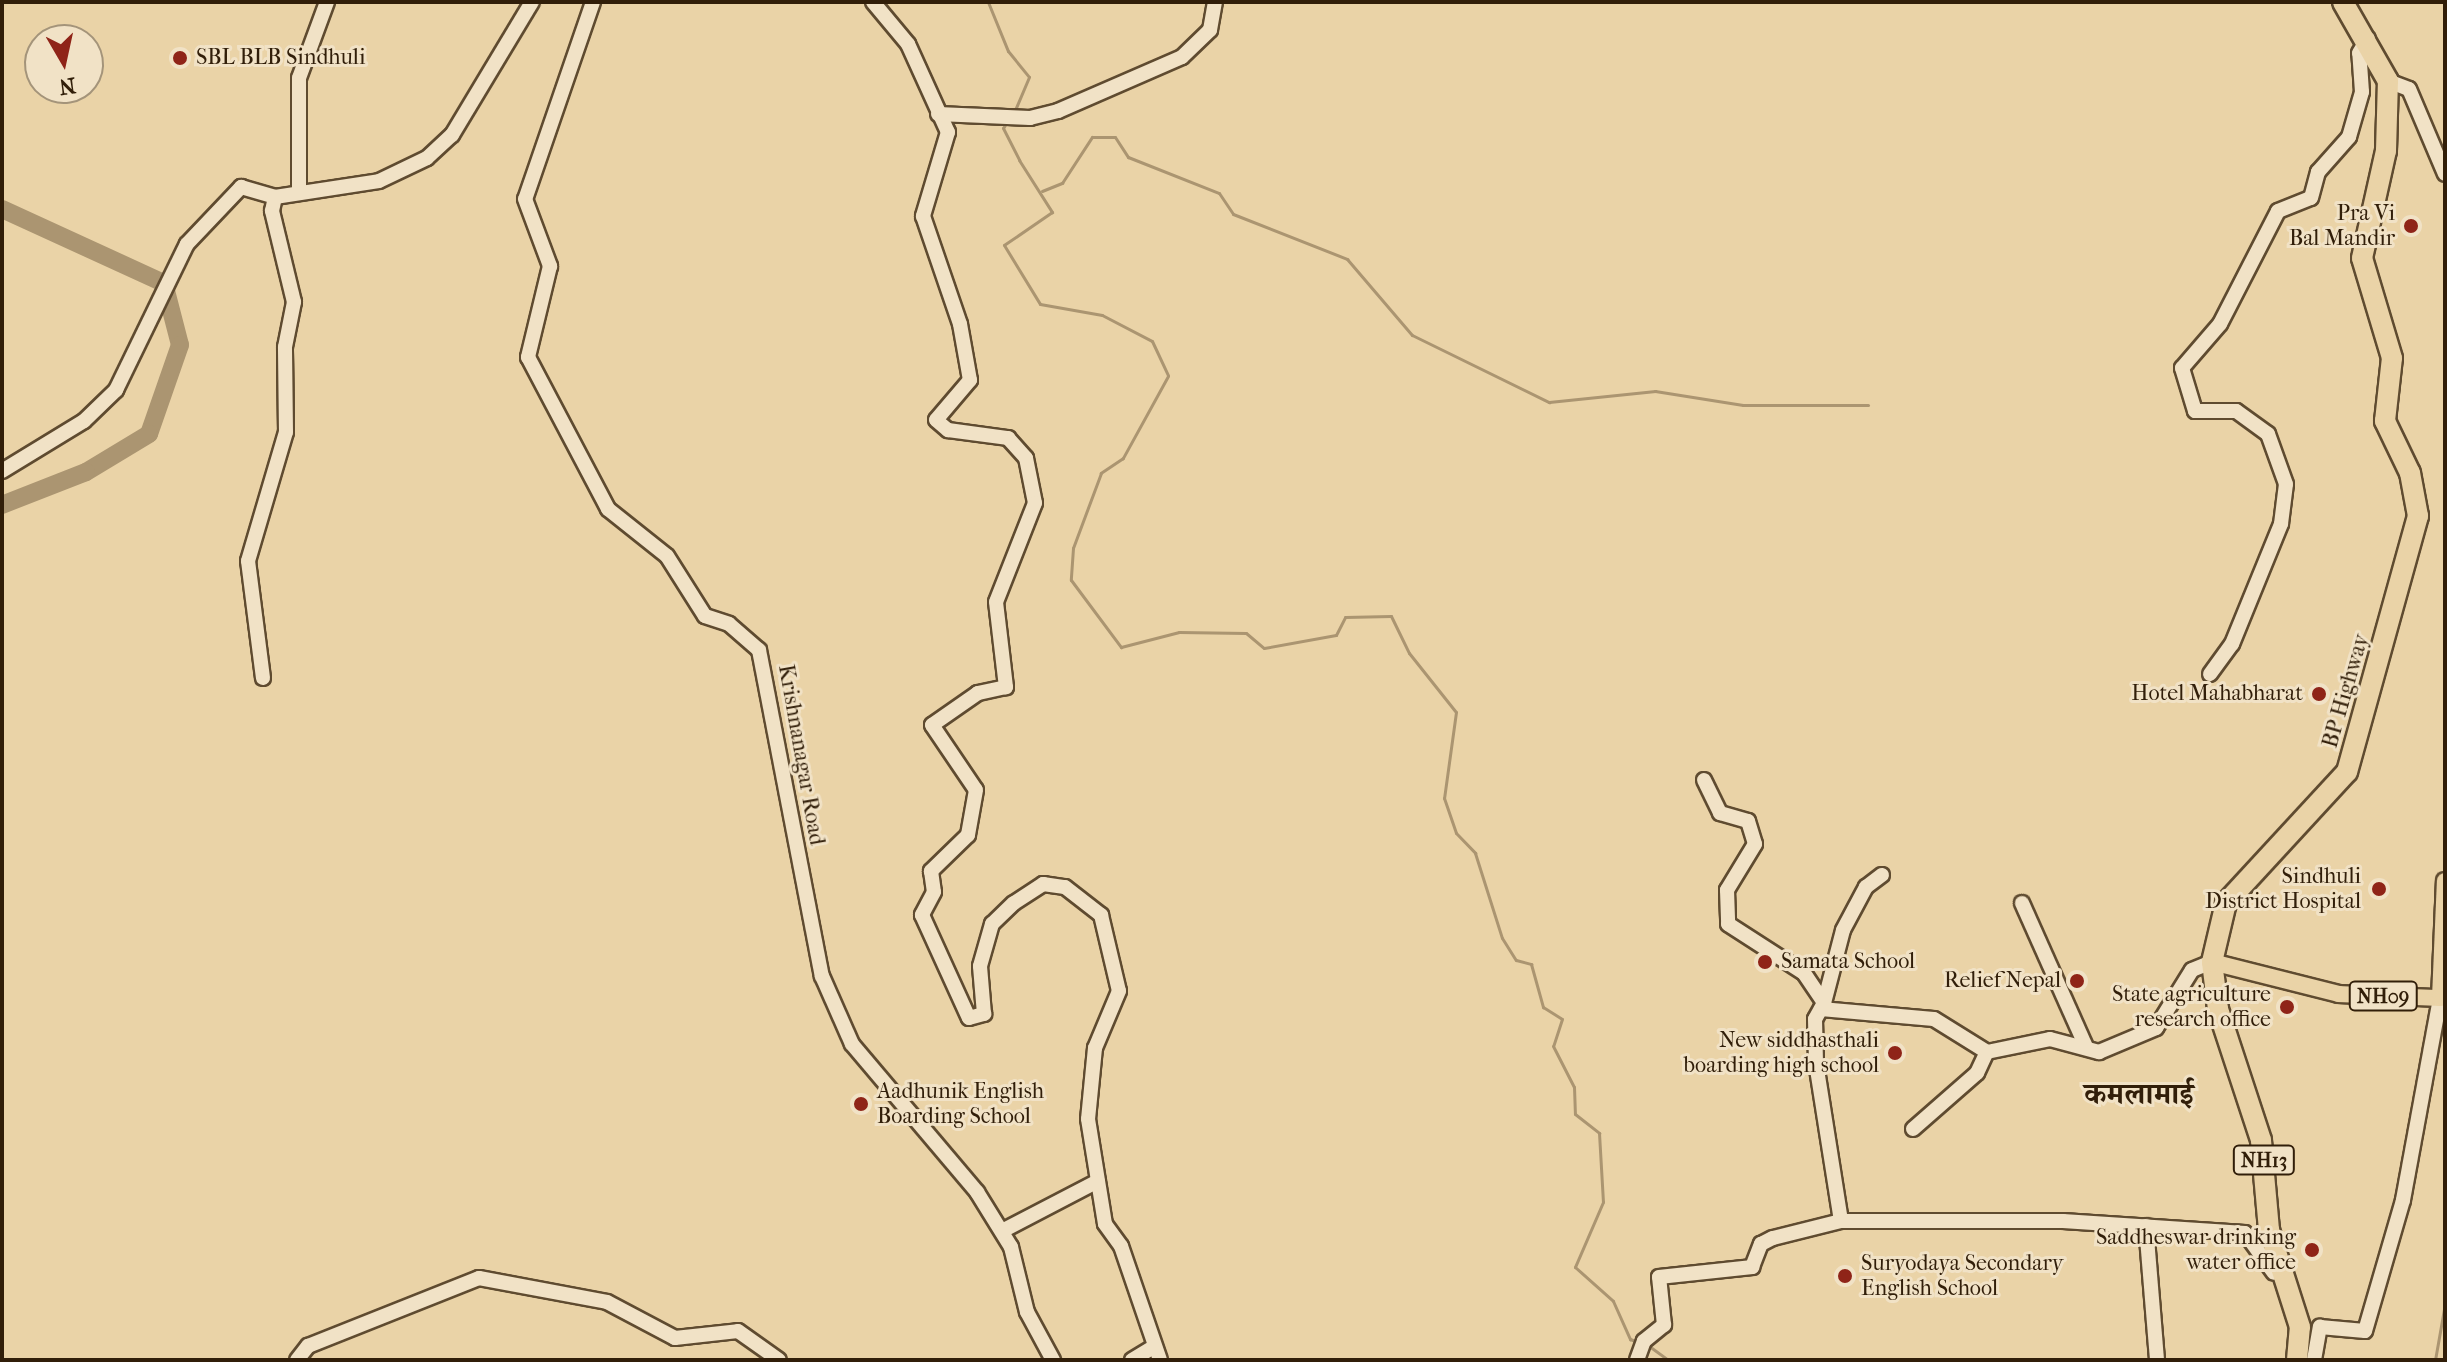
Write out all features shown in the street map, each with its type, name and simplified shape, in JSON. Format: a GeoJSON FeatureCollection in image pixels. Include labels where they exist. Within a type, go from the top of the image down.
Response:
{"type":"FeatureCollection","features":[{"type":"Feature","properties":{"kind":"highway","name":"BP Highway"},"geometry":{"type":"LineString","coordinates":[[2297,1360],[2300,1327],[2269,1230],[2261,1140],[2218,1009],[2212,962],[2226,903],[2347,772],[2418,516],[2410,473],[2385,421],[2390,350],[2362,258],[2386,151],[2388,81],[2369,38],[2343,2]]}},
{"type":"Feature","properties":{"kind":"main road","name":"NH09"},"geometry":{"type":"LineString","coordinates":[[2212,962],[2339,994],[2440,998],[2445,881]]}},
{"type":"Feature","properties":{"kind":"street"},"geometry":{"type":"LineString","coordinates":[[299,191],[299,78],[327,2]]}},
{"type":"Feature","properties":{"kind":"street"},"geometry":{"type":"LineString","coordinates":[[2,471],[84,421],[116,390],[187,244],[241,187],[275,197],[379,181],[427,158],[452,135],[532,2]]}},
{"type":"Feature","properties":{"kind":"street","name":"Krishnanagar Road"},"geometry":{"type":"LineString","coordinates":[[593,2],[525,199],[550,266],[528,357],[608,509],[667,556],[705,616],[729,624],[759,650],[822,976],[852,1044],[1002,1231],[1027,1312],[1053,1360]]}},
{"type":"Feature","properties":{"kind":"street"},"geometry":{"type":"LineString","coordinates":[[873,2],[908,44],[948,132],[945,159],[923,216],[960,324],[970,380],[936,420],[948,430],[1008,438],[1026,458],[1035,503],[996,602],[1006,687],[978,693],[932,725],[976,790],[968,835],[931,871],[934,892],[922,915],[969,1018],[984,1014],[980,966],[992,924],[1014,903],[1043,884],[1065,887],[1101,915],[1119,991],[1095,1048],[1088,1119],[1105,1224],[1121,1246],[1157,1354],[1132,1360]]}},
{"type":"Feature","properties":{"kind":"street"},"geometry":{"type":"LineString","coordinates":[[938,114],[1007,113],[1030,118],[1182,57],[1210,30],[1215,2]]}},
{"type":"Feature","properties":{"kind":"street"},"geometry":{"type":"LineString","coordinates":[[2210,674],[2232,644],[2281,524],[2286,484],[2268,434],[2236,411],[2195,411],[2182,368],[2220,324],[2278,211],[2311,198],[2318,172],[2349,137],[2362,92],[2357,61],[2369,38]]}},
{"type":"Feature","properties":{"kind":"street"},"geometry":{"type":"LineString","coordinates":[[2388,81],[2409,89],[2445,174]]}},
{"type":"Feature","properties":{"kind":"street"},"geometry":{"type":"LineString","coordinates":[[263,678],[248,561],[286,432],[285,347],[294,302],[272,211],[275,197]]}},
{"type":"Feature","properties":{"kind":"street"},"geometry":{"type":"LineString","coordinates":[[1704,780],[1720,813],[1748,821],[1755,844],[1727,890],[1728,924],[1804,973],[1823,1006]]}},
{"type":"Feature","properties":{"kind":"street"},"geometry":{"type":"LineString","coordinates":[[1841,1221],[1818,1091],[1815,1019],[1823,1006],[1843,930],[1866,887],[1882,875]]}},
{"type":"Feature","properties":{"kind":"street"},"geometry":{"type":"LineString","coordinates":[[2022,903],[2086,1047]]}},
{"type":"Feature","properties":{"kind":"street"},"geometry":{"type":"LineString","coordinates":[[1823,1006],[1934,1019],[1987,1052],[2050,1039],[2099,1052],[2156,1028],[2192,970],[2212,962]]}},
{"type":"Feature","properties":{"kind":"street"},"geometry":{"type":"LineString","coordinates":[[2314,1360],[2320,1327],[2365,1331],[2403,1200],[2440,998]]}},
{"type":"Feature","properties":{"kind":"street"},"geometry":{"type":"LineString","coordinates":[[1913,1129],[1977,1073],[1987,1052]]}},
{"type":"Feature","properties":{"kind":"street"},"geometry":{"type":"LineString","coordinates":[[1002,1231],[1098,1181]]}},
{"type":"Feature","properties":{"kind":"street"},"geometry":{"type":"LineString","coordinates":[[1637,1360],[1644,1341],[1664,1325],[1659,1277],[1752,1267],[1761,1244],[1773,1238],[1841,1221],[2146,1226],[2245,1233],[2287,1289]]}},
{"type":"Feature","properties":{"kind":"street"},"geometry":{"type":"LineString","coordinates":[[2146,1226],[2157,1360]]}},
{"type":"Feature","properties":{"kind":"street"},"geometry":{"type":"LineString","coordinates":[[297,1360],[308,1346],[479,1278],[607,1302],[675,1338],[738,1331],[779,1360]]}},
{"type":"Feature","properties":{"kind":"waterway"},"geometry":{"type":"LineString","coordinates":[[988,2],[1008,51],[1029,77],[1014,113]]}},
{"type":"Feature","properties":{"kind":"waterway"},"geometry":{"type":"LineString","coordinates":[[1007,122],[1003,128],[1052,212],[1004,245],[1040,304],[1102,315],[1152,341],[1168,376],[1123,458],[1101,473],[1073,548],[1071,580],[1121,647],[1179,632],[1246,633],[1264,648],[1336,635],[1345,617],[1391,616],[1409,653],[1456,712],[1444,798],[1456,833],[1475,853],[1502,938],[1516,960],[1531,964],[1543,1007],[1562,1019],[1553,1046],[1574,1087],[1575,1114],[1599,1133],[1603,1202],[1575,1267],[1613,1301],[1630,1339],[1638,1342]]}},
{"type":"Feature","properties":{"kind":"waterway"},"geometry":{"type":"LineString","coordinates":[[1042,191],[1062,183],[1092,137],[1115,137],[1128,157],[1219,193],[1233,214],[1347,259],[1412,335],[1549,402],[1655,391],[1743,405],[1868,405]]}},
{"type":"Feature","properties":{"kind":"waterway"},"geometry":{"type":"LineString","coordinates":[[2,209],[164,283],[180,345],[149,434],[86,472],[2,505]]}},
{"type":"Feature","properties":{"kind":"waterway"},"geometry":{"type":"LineString","coordinates":[[2435,1360],[2445,1303]]}},
{"type":"Feature","properties":{"kind":"waterway"},"geometry":{"type":"LineString","coordinates":[[1649,1346],[1668,1360]]}},
{"type":"Feature","properties":{"kind":"place","name":"SBL BLB Sindhuli"},"geometry":{"type":"Point","coordinates":[180,58]}},
{"type":"Feature","properties":{"kind":"place","name":"Pra Vi Bal Mandir"},"geometry":{"type":"Point","coordinates":[2411,226]}},
{"type":"Feature","properties":{"kind":"place","name":"Hotel Mahabharat"},"geometry":{"type":"Point","coordinates":[2319,694]}},
{"type":"Feature","properties":{"kind":"place","name":"Sindhuli District Hospital"},"geometry":{"type":"Point","coordinates":[2379,889]}},
{"type":"Feature","properties":{"kind":"place","name":"Samata School"},"geometry":{"type":"Point","coordinates":[1765,962]}},
{"type":"Feature","properties":{"kind":"place","name":"Relief Nepal"},"geometry":{"type":"Point","coordinates":[2077,981]}},
{"type":"Feature","properties":{"kind":"place","name":"State agriculture research office"},"geometry":{"type":"Point","coordinates":[2287,1007]}},
{"type":"Feature","properties":{"kind":"place","name":"New siddhasthali boarding high school"},"geometry":{"type":"Point","coordinates":[1895,1053]}},
{"type":"Feature","properties":{"kind":"place","name":"Aadhunik English Boarding School"},"geometry":{"type":"Point","coordinates":[861,1104]}},
{"type":"Feature","properties":{"kind":"place","name":"Saddheswar drinking water office"},"geometry":{"type":"Point","coordinates":[2312,1250]}},
{"type":"Feature","properties":{"kind":"place","name":"Suryodaya Secondary English School"},"geometry":{"type":"Point","coordinates":[1845,1276]}},
{"type":"Feature","properties":{"kind":"district","name":"कमलामाई"},"geometry":{"type":"Point","coordinates":[2139,1095]}}]}
